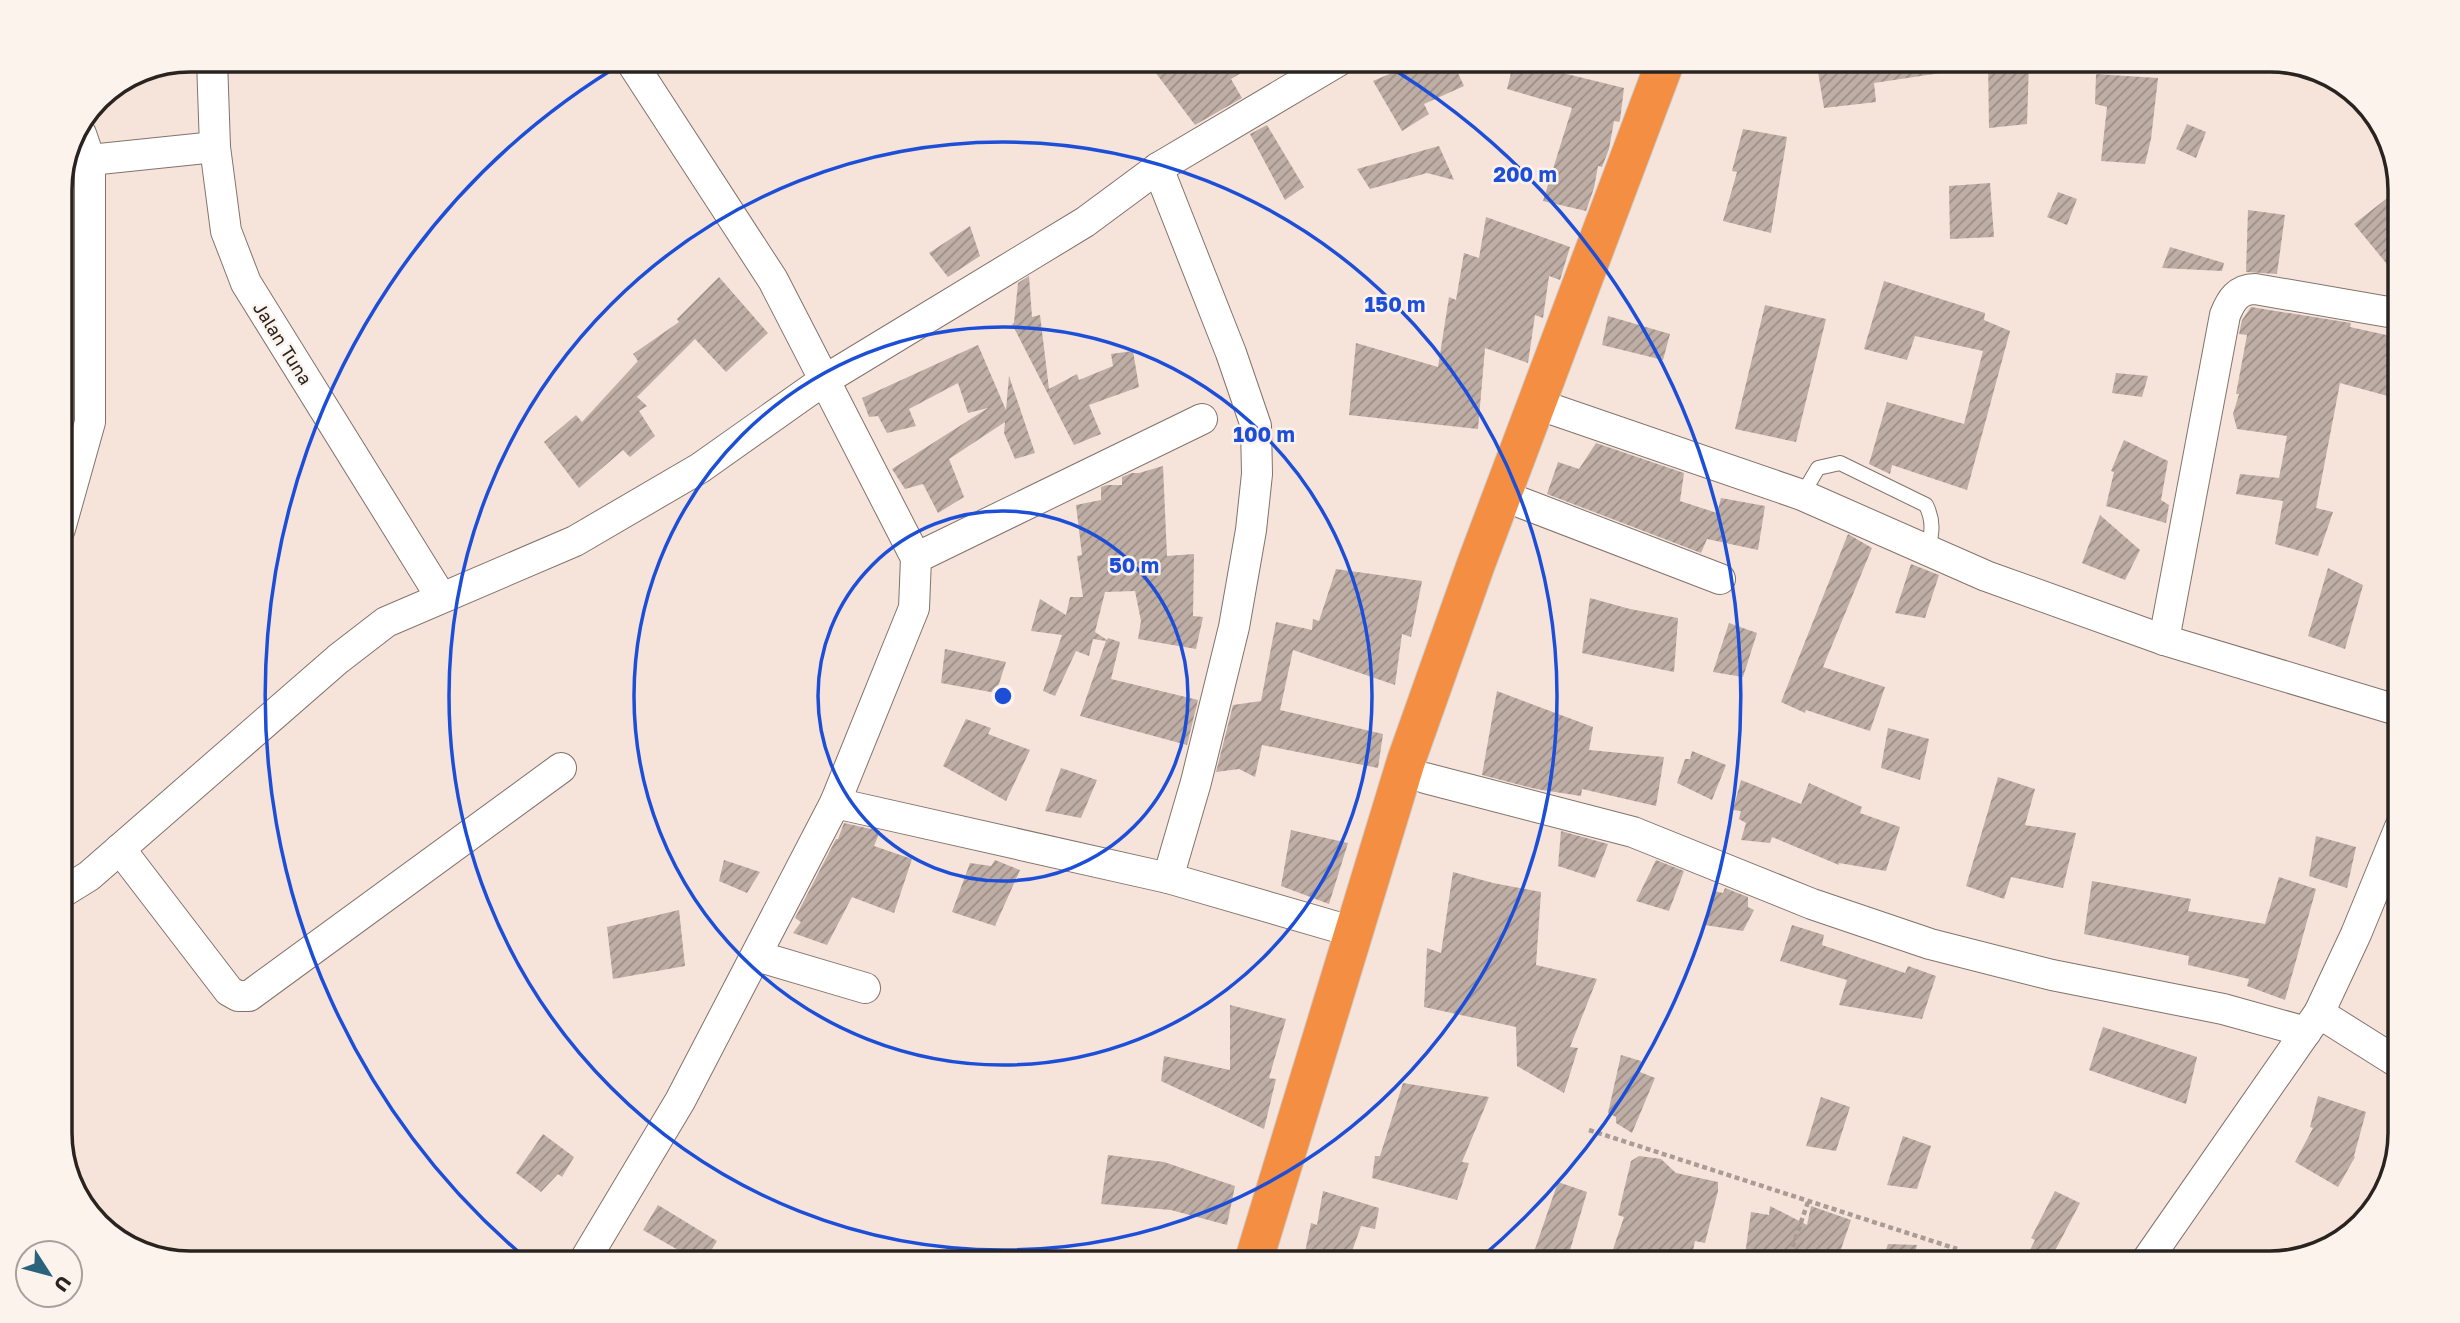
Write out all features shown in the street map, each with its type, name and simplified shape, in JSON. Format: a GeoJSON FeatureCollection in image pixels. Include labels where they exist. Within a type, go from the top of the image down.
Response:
{"type":"FeatureCollection","features":[{"type":"Feature","properties":{"kind":"highway"},"geometry":{"type":"LineString","coordinates":[[1283,1251],[1425,778],[1522,503],[1547,408],[1662,72]]}},
{"type":"Feature","properties":{"kind":"highway"},"geometry":{"type":"LineString","coordinates":[[1257,1251],[1406,761],[1476,564],[1547,408],[1687,72]]}},
{"type":"Feature","properties":{"kind":"street","name":"Jalan Tuna"},"geometry":{"type":"LineString","coordinates":[[212,72],[215,147],[226,231],[246,283],[441,597]]}},
{"type":"Feature","properties":{"kind":"street"},"geometry":{"type":"LineString","coordinates":[[591,1251],[680,1101],[835,803],[915,608],[916,558],[823,381],[774,280],[638,72]]}},
{"type":"Feature","properties":{"kind":"street"},"geometry":{"type":"LineString","coordinates":[[72,887],[89,876],[338,659],[386,622],[575,541],[700,468],[823,381],[1085,222],[1158,168],[1320,72]]}},
{"type":"Feature","properties":{"kind":"street"},"geometry":{"type":"LineString","coordinates":[[72,486],[90,422],[86,147],[215,147]]}},
{"type":"Feature","properties":{"kind":"street"},"geometry":{"type":"LineString","coordinates":[[1158,168],[1231,353],[1256,426],[1257,474],[1251,530],[1234,626],[1196,782],[1168,877]]}},
{"type":"Feature","properties":{"kind":"street"},"geometry":{"type":"LineString","coordinates":[[2164,640],[2225,315],[2234,298],[2240,291],[2255,289],[2388,312]]}},
{"type":"Feature","properties":{"kind":"street"},"geometry":{"type":"LineString","coordinates":[[1547,408],[1802,495],[1986,576],[2164,640],[2388,707]]}},
{"type":"Feature","properties":{"kind":"street"},"geometry":{"type":"LineString","coordinates":[[916,558],[1202,419]]}},
{"type":"Feature","properties":{"kind":"street"},"geometry":{"type":"LineString","coordinates":[[1522,503],[1720,579]]}},
{"type":"Feature","properties":{"kind":"street"},"geometry":{"type":"LineString","coordinates":[[120,849],[229,991],[238,996],[249,996],[561,768]]}},
{"type":"Feature","properties":{"kind":"street"},"geometry":{"type":"LineString","coordinates":[[1425,778],[1633,832],[1812,904],[1930,944],[2052,975],[2223,1009],[2313,1022],[2388,1058]]}},
{"type":"Feature","properties":{"kind":"street"},"geometry":{"type":"LineString","coordinates":[[835,803],[1168,877],[1354,932]]}},
{"type":"Feature","properties":{"kind":"street"},"geometry":{"type":"LineString","coordinates":[[2154,1251],[2313,1022],[2356,934],[2388,856]]}},
{"type":"Feature","properties":{"kind":"street"},"geometry":{"type":"LineString","coordinates":[[757,956],[865,988]]}},
{"type":"Feature","properties":{"kind":"lane"},"geometry":{"type":"LineString","coordinates":[[1802,495],[1818,468],[1840,463],[1926,505],[1933,529],[1928,550]]}},
{"type":"Feature","properties":{"kind":"path"},"geometry":{"type":"LineString","coordinates":[[1589,1130],[1957,1249]]}},
{"type":"Feature","properties":{"kind":"path"},"geometry":{"type":"LineString","coordinates":[[1791,1251],[1809,1199]]}},
{"type":"Feature","properties":{"kind":"building"},"geometry":{"type":"Polygon","coordinates":[[[1155,72],[1243,72],[1231,79],[1242,98],[1195,125],[1155,72]]]}},
{"type":"Feature","properties":{"kind":"building"},"geometry":{"type":"Polygon","coordinates":[[[1394,72],[1458,72],[1464,86],[1424,104],[1429,114],[1402,131],[1373,81],[1394,72]]]}},
{"type":"Feature","properties":{"kind":"building"},"geometry":{"type":"Polygon","coordinates":[[[1511,72],[1559,72],[1624,88],[1620,120],[1614,121],[1609,149],[1602,167],[1598,166],[1586,211],[1543,201],[1572,108],[1507,89],[1511,72]]]}},
{"type":"Feature","properties":{"kind":"building"},"geometry":{"type":"Polygon","coordinates":[[[1818,72],[1947,72],[1874,83],[1876,102],[1824,108],[1818,72]]]}},
{"type":"Feature","properties":{"kind":"building"},"geometry":{"type":"Polygon","coordinates":[[[1988,72],[2029,72],[2027,124],[1989,128],[1988,72]]]}},
{"type":"Feature","properties":{"kind":"building"},"geometry":{"type":"Polygon","coordinates":[[[2096,74],[2158,78],[2151,139],[2145,164],[2101,161],[2107,107],[2095,104],[2096,74]]]}},
{"type":"Feature","properties":{"kind":"building"},"geometry":{"type":"Polygon","coordinates":[[[2187,124],[2206,132],[2196,158],[2176,149],[2187,124]]]}},
{"type":"Feature","properties":{"kind":"building"},"geometry":{"type":"Polygon","coordinates":[[[1267,125],[1304,187],[1285,200],[1250,134],[1267,125]]]}},
{"type":"Feature","properties":{"kind":"building"},"geometry":{"type":"Polygon","coordinates":[[[1743,129],[1787,137],[1771,233],[1723,221],[1737,172],[1732,171],[1743,129]]]}},
{"type":"Feature","properties":{"kind":"building"},"geometry":{"type":"Polygon","coordinates":[[[1439,146],[1454,180],[1427,173],[1370,189],[1357,169],[1439,146]]]}},
{"type":"Feature","properties":{"kind":"building"},"geometry":{"type":"Polygon","coordinates":[[[1990,183],[1994,237],[1950,239],[1949,186],[1990,183]]]}},
{"type":"Feature","properties":{"kind":"building"},"geometry":{"type":"Polygon","coordinates":[[[2058,192],[2077,199],[2067,225],[2047,217],[2058,192]]]}},
{"type":"Feature","properties":{"kind":"building"},"geometry":{"type":"Polygon","coordinates":[[[2388,197],[2388,265],[2354,224],[2388,197]]]}},
{"type":"Feature","properties":{"kind":"building"},"geometry":{"type":"Polygon","coordinates":[[[2248,210],[2285,215],[2277,274],[2246,272],[2248,210]]]}},
{"type":"Feature","properties":{"kind":"building"},"geometry":{"type":"Polygon","coordinates":[[[1486,217],[1570,247],[1560,280],[1549,276],[1543,318],[1535,315],[1528,363],[1485,348],[1478,429],[1349,415],[1356,343],[1438,367],[1449,297],[1456,300],[1464,253],[1479,258],[1486,217]]]}},
{"type":"Feature","properties":{"kind":"building"},"geometry":{"type":"Polygon","coordinates":[[[970,226],[980,256],[948,277],[929,253],[970,226]]]}},
{"type":"Feature","properties":{"kind":"building"},"geometry":{"type":"Polygon","coordinates":[[[2170,247],[2224,263],[2222,271],[2162,268],[2170,247]]]}},
{"type":"Feature","properties":{"kind":"building"},"geometry":{"type":"Polygon","coordinates":[[[1029,276],[1032,317],[1040,315],[1049,389],[1077,374],[1079,380],[1113,366],[1111,354],[1133,351],[1139,387],[1089,405],[1101,434],[1074,445],[1012,324],[1018,283],[1029,276]]]}},
{"type":"Feature","properties":{"kind":"building"},"geometry":{"type":"Polygon","coordinates":[[[719,277],[768,333],[726,372],[695,339],[637,397],[647,406],[639,411],[655,436],[630,457],[623,450],[579,488],[544,442],[576,415],[582,422],[638,361],[633,354],[679,322],[677,319],[719,277]]]}},
{"type":"Feature","properties":{"kind":"building"},"geometry":{"type":"Polygon","coordinates":[[[1884,281],[1985,313],[1984,320],[2010,331],[1967,490],[1892,465],[1890,474],[1869,464],[1887,402],[1964,424],[1983,351],[1915,336],[1907,360],[1864,349],[1884,281]]]}},
{"type":"Feature","properties":{"kind":"building"},"geometry":{"type":"Polygon","coordinates":[[[1765,305],[1826,319],[1796,442],[1735,429],[1765,305]]]}},
{"type":"Feature","properties":{"kind":"building"},"geometry":{"type":"Polygon","coordinates":[[[2251,307],[2351,323],[2350,327],[2388,335],[2388,396],[2340,383],[2316,508],[2333,512],[2318,556],[2275,544],[2283,501],[2236,494],[2240,474],[2279,478],[2287,436],[2237,429],[2233,414],[2239,394],[2236,394],[2247,335],[2239,334],[2242,320],[2251,307]]]}},
{"type":"Feature","properties":{"kind":"building"},"geometry":{"type":"Polygon","coordinates":[[[1608,316],[1670,334],[1663,360],[1602,345],[1608,316]]]}},
{"type":"Feature","properties":{"kind":"building"},"geometry":{"type":"Polygon","coordinates":[[[978,345],[1006,410],[1009,376],[1035,453],[1015,459],[1004,433],[1005,422],[949,459],[964,497],[938,513],[923,484],[905,489],[892,469],[988,408],[968,413],[958,383],[909,409],[916,426],[887,433],[878,416],[869,417],[862,398],[978,345]]]}},
{"type":"Feature","properties":{"kind":"building"},"geometry":{"type":"Polygon","coordinates":[[[2116,373],[2148,376],[2142,397],[2112,393],[2116,373]]]}},
{"type":"Feature","properties":{"kind":"building"},"geometry":{"type":"Polygon","coordinates":[[[2124,440],[2168,461],[2161,500],[2169,505],[2166,523],[2106,506],[2114,472],[2111,471],[2124,440]]]}},
{"type":"Feature","properties":{"kind":"building"},"geometry":{"type":"Polygon","coordinates":[[[1596,443],[1684,473],[1680,501],[1717,513],[1721,498],[1765,506],[1758,550],[1707,539],[1701,553],[1547,494],[1558,462],[1579,469],[1596,443]]]}},
{"type":"Feature","properties":{"kind":"building"},"geometry":{"type":"Polygon","coordinates":[[[1163,466],[1167,556],[1194,554],[1193,616],[1203,617],[1196,649],[1138,639],[1141,621],[1135,591],[1105,592],[1095,632],[1107,640],[1108,638],[1120,642],[1111,679],[1198,700],[1187,745],[1080,716],[1106,641],[1093,639],[1089,656],[1076,651],[1055,696],[1043,691],[1062,635],[1031,631],[1040,599],[1066,615],[1070,597],[1083,597],[1077,556],[1082,555],[1076,505],[1101,500],[1101,487],[1122,485],[1122,477],[1163,466]]]}},
{"type":"Feature","properties":{"kind":"building"},"geometry":{"type":"Polygon","coordinates":[[[2100,515],[2140,550],[2125,580],[2082,563],[2100,515]]]}},
{"type":"Feature","properties":{"kind":"building"},"geometry":{"type":"Polygon","coordinates":[[[1848,534],[1872,548],[1823,667],[1885,687],[1870,731],[1806,710],[1805,713],[1781,702],[1848,534]]]}},
{"type":"Feature","properties":{"kind":"building"},"geometry":{"type":"Polygon","coordinates":[[[1911,564],[1939,575],[1925,618],[1895,613],[1911,564]]]}},
{"type":"Feature","properties":{"kind":"building"},"geometry":{"type":"Polygon","coordinates":[[[2328,568],[2363,585],[2345,649],[2308,636],[2328,568]]]}},
{"type":"Feature","properties":{"kind":"building"},"geometry":{"type":"Polygon","coordinates":[[[1336,569],[1422,581],[1411,637],[1402,634],[1395,685],[1293,650],[1280,710],[1383,734],[1378,768],[1262,745],[1255,777],[1239,769],[1216,772],[1233,705],[1261,701],[1276,622],[1312,630],[1313,619],[1319,621],[1336,569]]]}},
{"type":"Feature","properties":{"kind":"building"},"geometry":{"type":"Polygon","coordinates":[[[1590,598],[1678,618],[1674,672],[1582,653],[1590,598]]]}},
{"type":"Feature","properties":{"kind":"building"},"geometry":{"type":"Polygon","coordinates":[[[1729,623],[1757,633],[1743,677],[1713,672],[1729,623]]]}},
{"type":"Feature","properties":{"kind":"building"},"geometry":{"type":"Polygon","coordinates":[[[945,649],[1006,662],[996,693],[941,683],[945,649]]]}},
{"type":"Feature","properties":{"kind":"building"},"geometry":{"type":"Polygon","coordinates":[[[1497,691],[1593,727],[1589,750],[1664,757],[1656,806],[1582,789],[1581,796],[1536,789],[1482,775],[1497,691]]]}},
{"type":"Feature","properties":{"kind":"building"},"geometry":{"type":"Polygon","coordinates":[[[966,719],[991,728],[988,734],[1030,750],[1006,801],[943,766],[966,719]]]}},
{"type":"Feature","properties":{"kind":"building"},"geometry":{"type":"Polygon","coordinates":[[[1888,728],[1929,739],[1920,780],[1881,768],[1888,728]]]}},
{"type":"Feature","properties":{"kind":"building"},"geometry":{"type":"Polygon","coordinates":[[[1692,751],[1726,765],[1712,800],[1677,783],[1685,759],[1690,759],[1692,751]]]}},
{"type":"Feature","properties":{"kind":"building"},"geometry":{"type":"Polygon","coordinates":[[[1061,768],[1097,780],[1081,818],[1045,811],[1061,768]]]}},
{"type":"Feature","properties":{"kind":"building"},"geometry":{"type":"Polygon","coordinates":[[[1998,777],[2035,789],[2025,825],[2076,833],[2063,888],[2011,877],[2004,899],[1966,886],[1998,777]]]}},
{"type":"Feature","properties":{"kind":"building"},"geometry":{"type":"Polygon","coordinates":[[[1741,780],[1801,804],[1809,783],[1862,807],[1860,813],[1900,827],[1886,871],[1839,865],[1772,837],[1770,843],[1741,840],[1746,823],[1739,819],[1741,811],[1733,810],[1741,780]]]}},
{"type":"Feature","properties":{"kind":"building"},"geometry":{"type":"Polygon","coordinates":[[[844,823],[880,831],[874,846],[912,859],[894,913],[852,897],[827,945],[793,933],[801,922],[795,918],[844,823]]]}},
{"type":"Feature","properties":{"kind":"building"},"geometry":{"type":"Polygon","coordinates":[[[1291,830],[1348,843],[1329,904],[1281,886],[1291,830]]]}},
{"type":"Feature","properties":{"kind":"building"},"geometry":{"type":"Polygon","coordinates":[[[1561,831],[1608,844],[1595,878],[1558,866],[1561,831]]]}},
{"type":"Feature","properties":{"kind":"building"},"geometry":{"type":"Polygon","coordinates":[[[2316,836],[2356,847],[2347,888],[2309,876],[2316,836]]]}},
{"type":"Feature","properties":{"kind":"building"},"geometry":{"type":"Polygon","coordinates":[[[724,860],[760,872],[747,893],[719,881],[724,860]]]}},
{"type":"Feature","properties":{"kind":"building"},"geometry":{"type":"Polygon","coordinates":[[[995,860],[1020,870],[995,926],[952,912],[970,863],[991,866],[995,860]]]}},
{"type":"Feature","properties":{"kind":"building"},"geometry":{"type":"Polygon","coordinates":[[[1656,860],[1684,871],[1669,911],[1636,901],[1656,860]]]}},
{"type":"Feature","properties":{"kind":"building"},"geometry":{"type":"Polygon","coordinates":[[[1453,872],[1541,892],[1536,965],[1597,979],[1570,1047],[1578,1048],[1564,1093],[1517,1066],[1516,1027],[1424,1007],[1427,948],[1441,953],[1453,872]]]}},
{"type":"Feature","properties":{"kind":"building"},"geometry":{"type":"Polygon","coordinates":[[[2279,877],[2316,889],[2285,1000],[2247,986],[2249,979],[2188,965],[2189,956],[2084,934],[2092,881],[2191,899],[2188,911],[2265,924],[2279,877]]]}},
{"type":"Feature","properties":{"kind":"building"},"geometry":{"type":"Polygon","coordinates":[[[1725,888],[1748,897],[1748,907],[1754,910],[1743,931],[1705,925],[1714,891],[1723,893],[1725,888]]]}},
{"type":"Feature","properties":{"kind":"building"},"geometry":{"type":"Polygon","coordinates":[[[679,910],[685,966],[613,979],[607,927],[679,910]]]}},
{"type":"Feature","properties":{"kind":"building"},"geometry":{"type":"Polygon","coordinates":[[[1792,925],[1824,935],[1822,945],[1905,973],[1908,966],[1936,976],[1922,1019],[1839,1005],[1847,980],[1780,961],[1792,925]]]}},
{"type":"Feature","properties":{"kind":"building"},"geometry":{"type":"Polygon","coordinates":[[[1230,1005],[1286,1019],[1269,1078],[1276,1079],[1264,1129],[1161,1081],[1164,1056],[1230,1070],[1230,1005]]]}},
{"type":"Feature","properties":{"kind":"building"},"geometry":{"type":"Polygon","coordinates":[[[2103,1027],[2197,1057],[2186,1104],[2089,1070],[2103,1027]]]}},
{"type":"Feature","properties":{"kind":"building"},"geometry":{"type":"Polygon","coordinates":[[[1621,1055],[1641,1061],[1640,1072],[1655,1078],[1632,1133],[1616,1123],[1616,1117],[1608,1113],[1621,1055]]]}},
{"type":"Feature","properties":{"kind":"building"},"geometry":{"type":"Polygon","coordinates":[[[1403,1083],[1489,1097],[1462,1162],[1469,1163],[1457,1200],[1372,1178],[1375,1156],[1380,1156],[1403,1083]]]}},
{"type":"Feature","properties":{"kind":"building"},"geometry":{"type":"Polygon","coordinates":[[[2318,1096],[2366,1112],[2355,1157],[2338,1187],[2295,1162],[2313,1128],[2310,1127],[2318,1096]]]}},
{"type":"Feature","properties":{"kind":"building"},"geometry":{"type":"Polygon","coordinates":[[[1821,1097],[1850,1107],[1836,1151],[1806,1146],[1821,1097]]]}},
{"type":"Feature","properties":{"kind":"building"},"geometry":{"type":"Polygon","coordinates":[[[543,1134],[574,1157],[562,1177],[558,1174],[541,1192],[516,1173],[543,1134]]]}},
{"type":"Feature","properties":{"kind":"building"},"geometry":{"type":"Polygon","coordinates":[[[1903,1136],[1931,1146],[1917,1189],[1887,1185],[1903,1136]]]}},
{"type":"Feature","properties":{"kind":"building"},"geometry":{"type":"Polygon","coordinates":[[[1108,1155],[1164,1162],[1235,1186],[1227,1225],[1171,1210],[1101,1204],[1108,1155]]]}},
{"type":"Feature","properties":{"kind":"building"},"geometry":{"type":"Polygon","coordinates":[[[1639,1156],[1661,1159],[1676,1173],[1718,1182],[1705,1243],[1695,1241],[1693,1251],[1612,1251],[1624,1217],[1618,1215],[1631,1161],[1639,1156]]]}},
{"type":"Feature","properties":{"kind":"building"},"geometry":{"type":"Polygon","coordinates":[[[1558,1182],[1587,1192],[1570,1251],[1534,1251],[1558,1182]]]}},
{"type":"Feature","properties":{"kind":"building"},"geometry":{"type":"Polygon","coordinates":[[[1323,1191],[1379,1208],[1375,1229],[1361,1226],[1352,1251],[1305,1251],[1311,1223],[1317,1225],[1323,1191]]]}},
{"type":"Feature","properties":{"kind":"building"},"geometry":{"type":"Polygon","coordinates":[[[2055,1191],[2080,1203],[2055,1251],[2030,1251],[2035,1240],[2031,1238],[2055,1191]]]}},
{"type":"Feature","properties":{"kind":"building"},"geometry":{"type":"Polygon","coordinates":[[[658,1205],[717,1241],[711,1251],[680,1251],[643,1230],[658,1205]]]}},
{"type":"Feature","properties":{"kind":"building"},"geometry":{"type":"Polygon","coordinates":[[[1770,1206],[1807,1225],[1811,1206],[1851,1220],[1840,1251],[1746,1251],[1751,1212],[1769,1215],[1770,1206]]]}},
{"type":"Feature","properties":{"kind":"building"},"geometry":{"type":"Polygon","coordinates":[[[1888,1244],[1917,1245],[1915,1251],[1886,1251],[1888,1244]]]}}]}
